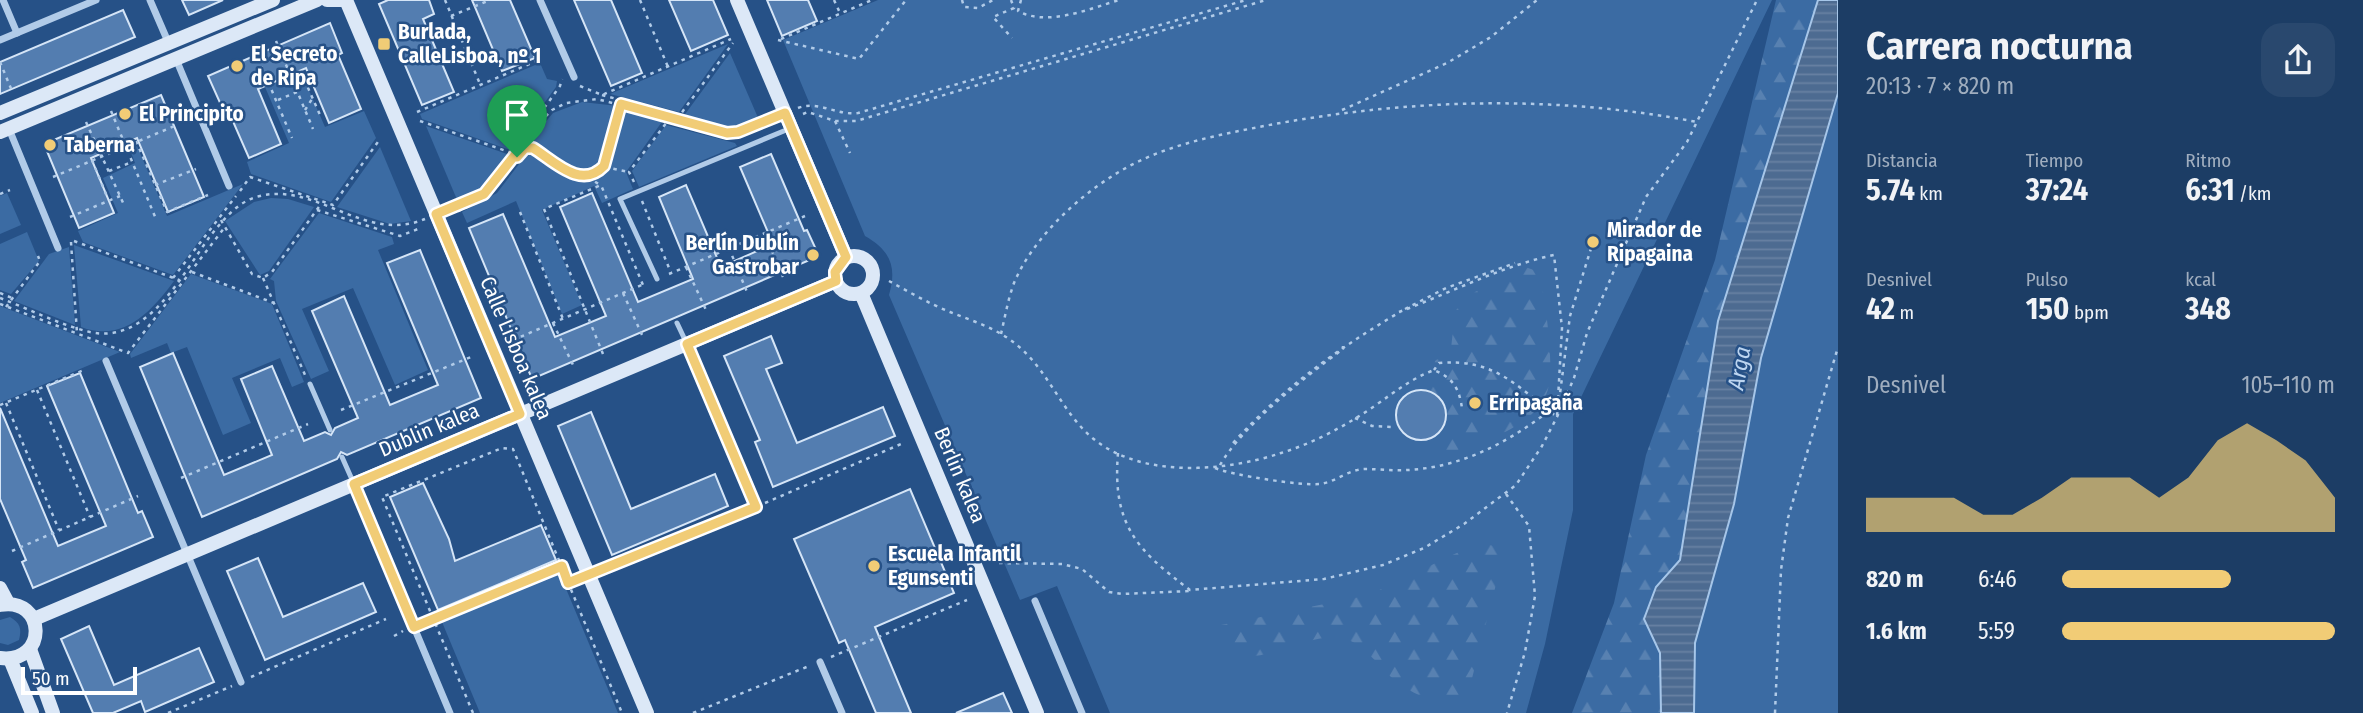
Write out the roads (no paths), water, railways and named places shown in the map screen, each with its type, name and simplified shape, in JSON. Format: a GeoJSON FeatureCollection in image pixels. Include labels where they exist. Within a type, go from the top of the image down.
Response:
{"type":"FeatureCollection","features":[{"type":"Feature","properties":{"kind":"street"},"geometry":{"type":"LineString","coordinates":[[3,0],[17,33]]}},
{"type":"Feature","properties":{"kind":"street"},"geometry":{"type":"LineString","coordinates":[[0,40],[96,0]]}},
{"type":"Feature","properties":{"kind":"street"},"geometry":{"type":"LineString","coordinates":[[150,0],[169,44]]}},
{"type":"Feature","properties":{"kind":"street"},"geometry":{"type":"LineString","coordinates":[[0,113],[273,0]]}},
{"type":"Feature","properties":{"kind":"street"},"geometry":{"type":"LineString","coordinates":[[58,248],[4,131],[317,0]]}},
{"type":"Feature","properties":{"kind":"street"},"geometry":{"type":"LineString","coordinates":[[327,0],[346,0]]}},
{"type":"Feature","properties":{"kind":"street","name":"Calle Lisboa kalea"},"geometry":{"type":"LineString","coordinates":[[346,0],[647,713]]}},
{"type":"Feature","properties":{"kind":"street"},"geometry":{"type":"LineString","coordinates":[[540,0],[573,80]]}},
{"type":"Feature","properties":{"kind":"street"},"geometry":{"type":"LineString","coordinates":[[737,0],[846,257]]}},
{"type":"Feature","properties":{"kind":"street"},"geometry":{"type":"LineString","coordinates":[[176,59],[229,186]]}},
{"type":"Feature","properties":{"kind":"street"},"geometry":{"type":"LineString","coordinates":[[856,255],[866,259],[872,267],[873,277],[869,287],[861,293],[846,292],[836,281],[835,272],[846,257],[856,255]]}},
{"type":"Feature","properties":{"kind":"street","name":"Dublin kalea"},"geometry":{"type":"LineString","coordinates":[[34,619],[836,281]]}},
{"type":"Feature","properties":{"kind":"street","name":"Berlin kalea"},"geometry":{"type":"LineString","coordinates":[[861,293],[1037,713]]}},
{"type":"Feature","properties":{"kind":"street"},"geometry":{"type":"LineString","coordinates":[[687,344],[756,507]]}},
{"type":"Feature","properties":{"kind":"street"},"geometry":{"type":"LineString","coordinates":[[106,361],[242,682]]}},
{"type":"Feature","properties":{"kind":"street"},"geometry":{"type":"LineString","coordinates":[[354,484],[450,713]]}},
{"type":"Feature","properties":{"kind":"street"},"geometry":{"type":"LineString","coordinates":[[0,588],[4,604],[18,605],[34,619],[37,629],[30,649],[53,713]]}},
{"type":"Feature","properties":{"kind":"street"},"geometry":{"type":"LineString","coordinates":[[1035,601],[1082,713]]}},
{"type":"Feature","properties":{"kind":"street"},"geometry":{"type":"LineString","coordinates":[[30,649],[5,658],[33,713]]}},
{"type":"Feature","properties":{"kind":"street"},"geometry":{"type":"LineString","coordinates":[[820,662],[842,713]]}},
{"type":"Feature","properties":{"kind":"lane"},"geometry":{"type":"LineString","coordinates":[[657,279],[620,200],[791,128]]}},
{"type":"Feature","properties":{"kind":"lane"},"geometry":{"type":"LineString","coordinates":[[677,323],[687,344]]}},
{"type":"Feature","properties":{"kind":"lane"},"geometry":{"type":"LineString","coordinates":[[310,384],[330,430]]}},
{"type":"Feature","properties":{"kind":"lane"},"geometry":{"type":"LineString","coordinates":[[342,457],[354,484]]}},
{"type":"Feature","properties":{"kind":"water","name":"Arga"},"geometry":{"type":"Polygon","coordinates":[[[1818,0],[1838,0],[1838,93],[1761,358],[1734,504],[1695,643],[1694,713],[1661,713],[1660,653],[1644,619],[1656,587],[1680,560],[1718,321],[1818,0]]]}},
{"type":"Feature","properties":{"kind":"place","name":"Burlada, CalleLisboa, nº 1"},"geometry":{"type":"Point","coordinates":[384,44]}},
{"type":"Feature","properties":{"kind":"place","name":"El Secreto de Ripa"},"geometry":{"type":"Point","coordinates":[237,66]}},
{"type":"Feature","properties":{"kind":"place","name":"El Principito"},"geometry":{"type":"Point","coordinates":[125,114]}},
{"type":"Feature","properties":{"kind":"place","name":"Taberna"},"geometry":{"type":"Point","coordinates":[50,145]}},
{"type":"Feature","properties":{"kind":"place","name":"Mirador de Ripagaina"},"geometry":{"type":"Point","coordinates":[1593,242]}},
{"type":"Feature","properties":{"kind":"place","name":"Berlín Dublín Gastrobar"},"geometry":{"type":"Point","coordinates":[813,255]}},
{"type":"Feature","properties":{"kind":"place","name":"Erripagaña"},"geometry":{"type":"Point","coordinates":[1475,403]}},
{"type":"Feature","properties":{"kind":"place","name":"Escuela Infantil Egunsenti"},"geometry":{"type":"Point","coordinates":[874,566]}}]}
